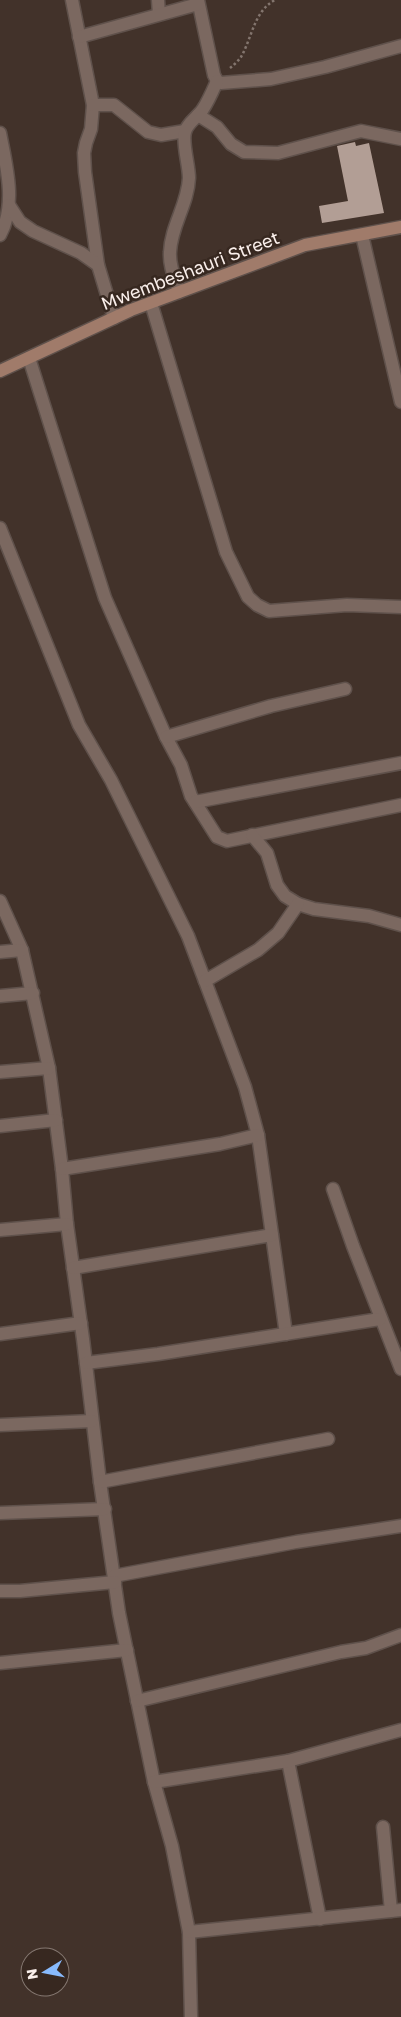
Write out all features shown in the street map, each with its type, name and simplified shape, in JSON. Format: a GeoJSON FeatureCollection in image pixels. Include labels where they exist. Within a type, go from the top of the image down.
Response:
{"type":"FeatureCollection","features":[{"type":"Feature","properties":{"kind":"street"},"geometry":{"type":"LineString","coordinates":[[72,0],[92,105],[91,129],[84,153],[85,172],[98,265],[114,318]]}},
{"type":"Feature","properties":{"kind":"street"},"geometry":{"type":"LineString","coordinates":[[158,0],[159,14]]}},
{"type":"Feature","properties":{"kind":"street"},"geometry":{"type":"LineString","coordinates":[[79,37],[198,2],[215,78],[204,108],[185,131],[184,142],[189,180],[186,197],[172,237],[170,253],[171,270],[179,292]]}},
{"type":"Feature","properties":{"kind":"street"},"geometry":{"type":"LineString","coordinates":[[215,78],[222,83],[271,79],[325,67],[401,46]]}},
{"type":"Feature","properties":{"kind":"street"},"geometry":{"type":"LineString","coordinates":[[92,105],[114,105],[123,110],[148,132],[161,134],[185,131]]}},
{"type":"Feature","properties":{"kind":"street"},"geometry":{"type":"LineString","coordinates":[[198,115],[217,127],[231,144],[244,152],[278,153],[361,132],[401,139]]}},
{"type":"Feature","properties":{"kind":"street"},"geometry":{"type":"LineString","coordinates":[[0,133],[10,195],[9,205],[0,234]]}},
{"type":"Feature","properties":{"kind":"street"},"geometry":{"type":"LineString","coordinates":[[9,205],[20,222],[33,232],[80,253],[98,265]]}},
{"type":"Feature","properties":{"kind":"street","name":"Mwembeshauri Street"},"geometry":{"type":"LineString","coordinates":[[0,371],[114,318],[305,244],[362,235],[401,226]]}},
{"type":"Feature","properties":{"kind":"street"},"geometry":{"type":"LineString","coordinates":[[362,235],[401,402]]}},
{"type":"Feature","properties":{"kind":"street"},"geometry":{"type":"LineString","coordinates":[[151,303],[226,552],[248,597],[257,606],[269,611],[347,605],[401,607]]}},
{"type":"Feature","properties":{"kind":"street"},"geometry":{"type":"LineString","coordinates":[[28,358],[105,598],[166,737],[181,765],[195,802],[220,839],[226,841],[401,805]]}},
{"type":"Feature","properties":{"kind":"street"},"geometry":{"type":"LineString","coordinates":[[0,528],[78,725],[111,780],[188,936],[245,1087],[258,1135],[286,1334]]}},
{"type":"Feature","properties":{"kind":"street"},"geometry":{"type":"LineString","coordinates":[[166,737],[271,706],[345,689]]}},
{"type":"Feature","properties":{"kind":"street"},"geometry":{"type":"LineString","coordinates":[[195,802],[401,763]]}},
{"type":"Feature","properties":{"kind":"street"},"geometry":{"type":"LineString","coordinates":[[252,835],[267,853],[277,884],[285,896],[298,904],[314,909],[369,916],[401,925]]}},
{"type":"Feature","properties":{"kind":"street"},"geometry":{"type":"LineString","coordinates":[[0,901],[22,950],[49,1068],[92,1421],[114,1579],[154,1782],[172,1846],[189,1932],[191,2017]]}},
{"type":"Feature","properties":{"kind":"street"},"geometry":{"type":"LineString","coordinates":[[205,981],[258,950],[278,933],[298,904]]}},
{"type":"Feature","properties":{"kind":"street"},"geometry":{"type":"LineString","coordinates":[[0,952],[22,950]]}},
{"type":"Feature","properties":{"kind":"street"},"geometry":{"type":"LineString","coordinates":[[0,996],[33,993]]}},
{"type":"Feature","properties":{"kind":"street"},"geometry":{"type":"LineString","coordinates":[[0,1072],[49,1068]]}},
{"type":"Feature","properties":{"kind":"street"},"geometry":{"type":"LineString","coordinates":[[0,1126],[56,1120]]}},
{"type":"Feature","properties":{"kind":"street"},"geometry":{"type":"LineString","coordinates":[[62,1168],[220,1144],[258,1135]]}},
{"type":"Feature","properties":{"kind":"street"},"geometry":{"type":"LineString","coordinates":[[333,1189],[380,1319],[401,1369]]}},
{"type":"Feature","properties":{"kind":"street"},"geometry":{"type":"LineString","coordinates":[[0,1230],[67,1224]]}},
{"type":"Feature","properties":{"kind":"street"},"geometry":{"type":"LineString","coordinates":[[73,1268],[272,1235]]}},
{"type":"Feature","properties":{"kind":"street"},"geometry":{"type":"LineString","coordinates":[[86,1363],[360,1324],[380,1319]]}},
{"type":"Feature","properties":{"kind":"street"},"geometry":{"type":"LineString","coordinates":[[0,1334],[81,1323]]}},
{"type":"Feature","properties":{"kind":"street"},"geometry":{"type":"LineString","coordinates":[[0,1425],[92,1421]]}},
{"type":"Feature","properties":{"kind":"street"},"geometry":{"type":"LineString","coordinates":[[100,1482],[328,1439]]}},
{"type":"Feature","properties":{"kind":"street"},"geometry":{"type":"LineString","coordinates":[[0,1513],[105,1509]]}},
{"type":"Feature","properties":{"kind":"street"},"geometry":{"type":"LineString","coordinates":[[0,1591],[20,1591],[114,1579],[296,1542],[401,1526]]}},
{"type":"Feature","properties":{"kind":"street"},"geometry":{"type":"LineString","coordinates":[[137,1701],[341,1652],[366,1648],[401,1635]]}},
{"type":"Feature","properties":{"kind":"street"},"geometry":{"type":"LineString","coordinates":[[0,1663],[127,1650]]}},
{"type":"Feature","properties":{"kind":"street"},"geometry":{"type":"LineString","coordinates":[[154,1782],[288,1761],[401,1730]]}},
{"type":"Feature","properties":{"kind":"street"},"geometry":{"type":"LineString","coordinates":[[288,1761],[320,1919]]}},
{"type":"Feature","properties":{"kind":"street"},"geometry":{"type":"LineString","coordinates":[[189,1932],[396,1911],[383,1827]]}},
{"type":"Feature","properties":{"kind":"path"},"geometry":{"type":"LineString","coordinates":[[215,78],[229,70],[240,58],[258,16],[268,3],[275,0]]}},
{"type":"Feature","properties":{"kind":"building"},"geometry":{"type":"Polygon","coordinates":[[[355,142],[356,146],[369,143],[384,213],[322,223],[319,206],[348,201],[337,146],[355,142]]]}}]}
